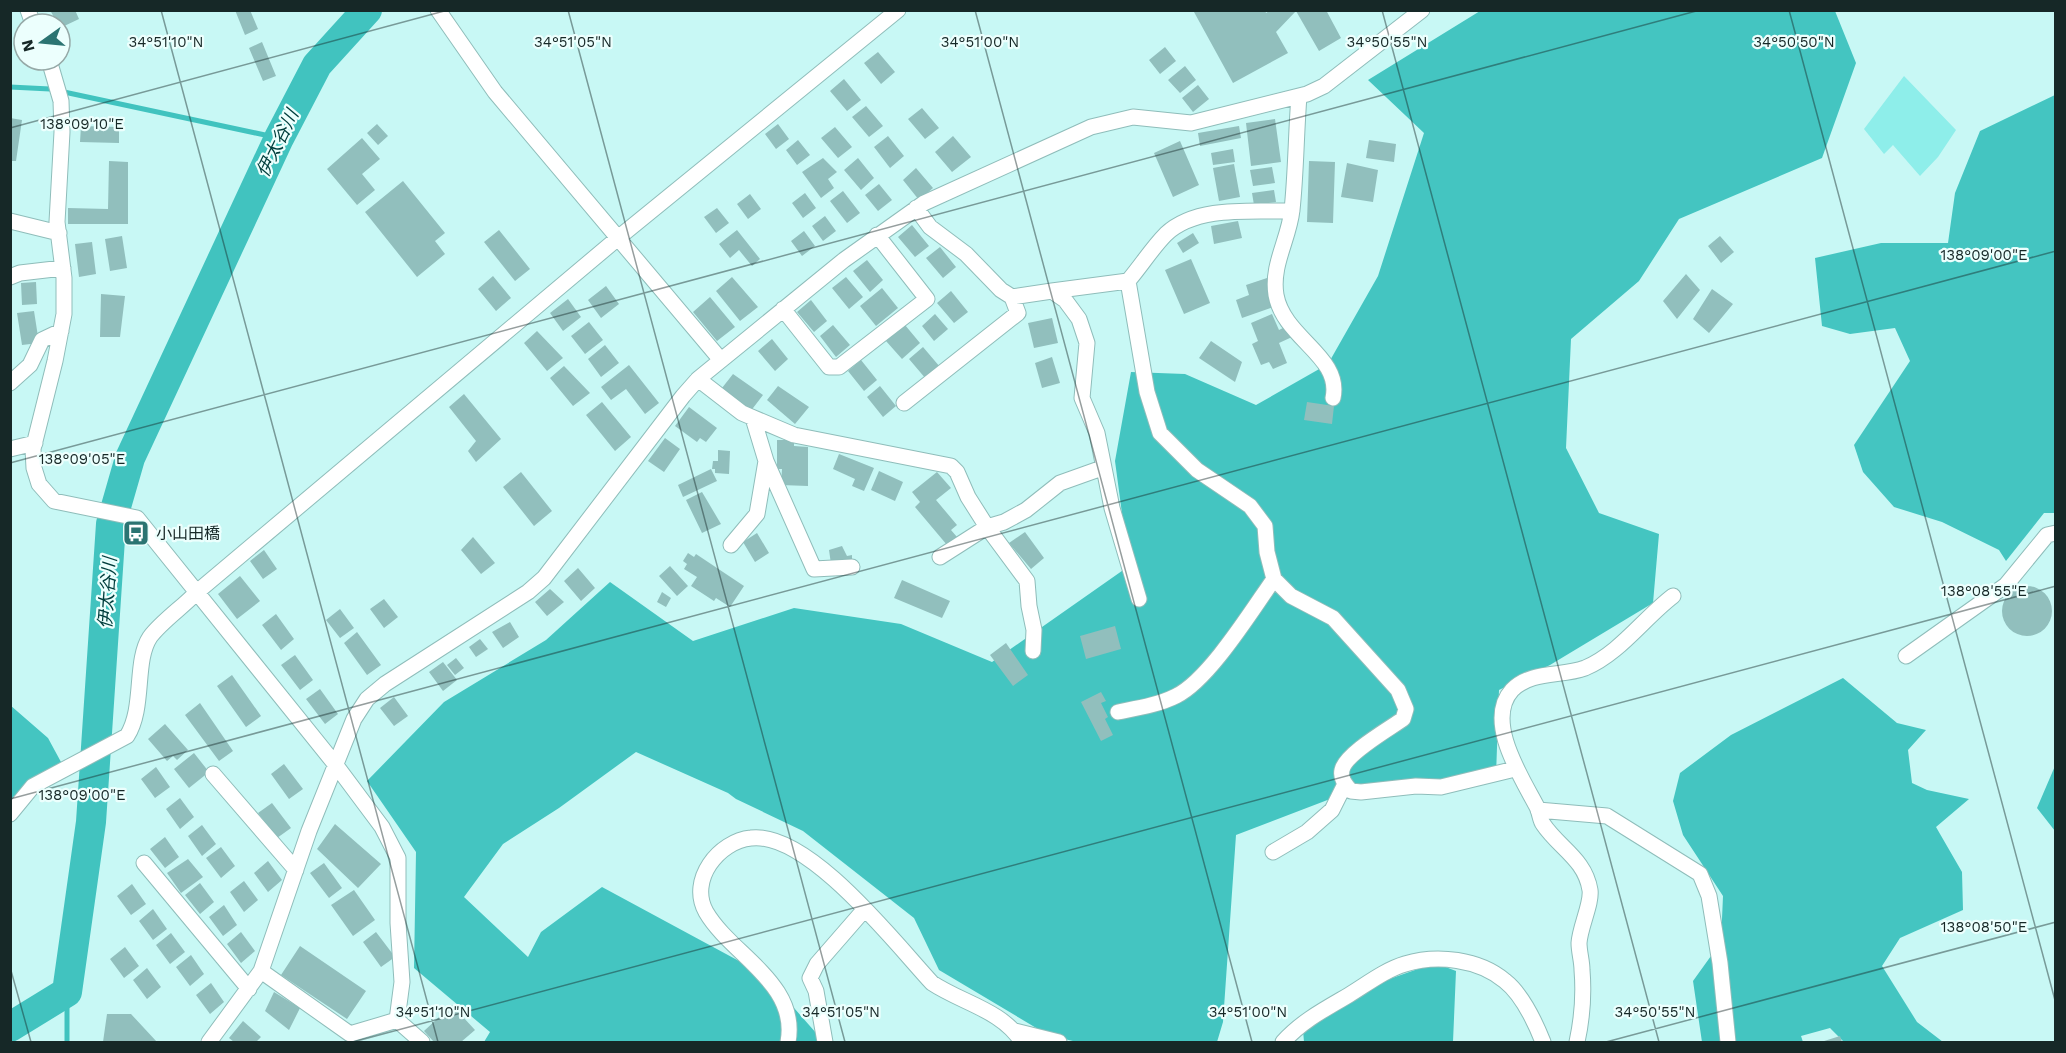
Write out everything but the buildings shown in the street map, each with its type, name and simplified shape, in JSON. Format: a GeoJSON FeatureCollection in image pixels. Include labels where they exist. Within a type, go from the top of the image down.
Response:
{"type":"FeatureCollection","features":[{"type":"Feature","properties":{"kind":"street"},"geometry":{"type":"LineString","coordinates":[[438,10],[495,92],[720,358]]}},
{"type":"Feature","properties":{"kind":"street"},"geometry":{"type":"LineString","coordinates":[[10,814],[33,786],[128,736],[134,724],[145,651],[150,638],[197,592],[618,238],[898,10]]}},
{"type":"Feature","properties":{"kind":"street"},"geometry":{"type":"LineString","coordinates":[[209,1042],[261,971],[335,764],[354,719],[367,699],[385,684],[528,592],[544,578],[683,396],[720,358],[916,208],[1091,127],[1133,117],[1191,123],[1299,96],[1324,87],[1422,10]]}},
{"type":"Feature","properties":{"kind":"street"},"geometry":{"type":"LineString","coordinates":[[53,72],[60,93],[59,233],[63,268],[64,314],[35,443],[34,468],[39,483],[54,501],[137,518],[335,764],[382,827],[398,858],[398,923],[402,982],[397,1020]]}},
{"type":"Feature","properties":{"kind":"street"},"geometry":{"type":"LineString","coordinates":[[1299,96],[1292,211],[1275,270],[1276,296],[1284,317],[1299,338],[1328,364],[1335,388],[1333,398]]}},
{"type":"Feature","properties":{"kind":"street"},"geometry":{"type":"LineString","coordinates":[[904,404],[1018,313],[1012,297],[1001,290],[966,254],[930,227],[916,208]]}},
{"type":"Feature","properties":{"kind":"street"},"geometry":{"type":"LineString","coordinates":[[1012,297],[1128,281],[1167,233],[1192,219],[1219,213],[1292,211]]}},
{"type":"Feature","properties":{"kind":"street"},"geometry":{"type":"LineString","coordinates":[[10,221],[59,233]]}},
{"type":"Feature","properties":{"kind":"street"},"geometry":{"type":"LineString","coordinates":[[783,309],[829,367],[838,368],[927,299],[878,235]]}},
{"type":"Feature","properties":{"kind":"street"},"geometry":{"type":"LineString","coordinates":[[10,277],[20,273],[63,268]]}},
{"type":"Feature","properties":{"kind":"street"},"geometry":{"type":"LineString","coordinates":[[1128,281],[1147,392],[1160,433],[1197,470],[1250,506],[1265,526],[1267,552],[1274,579],[1291,596],[1333,618],[1398,690],[1406,709],[1403,719],[1346,760],[1341,771],[1351,791],[1416,786],[1441,787],[1515,769]]}},
{"type":"Feature","properties":{"kind":"street"},"geometry":{"type":"LineString","coordinates":[[1052,291],[1065,300],[1079,319],[1087,343],[1087,363],[1081,385],[1082,398],[1097,432],[1102,468],[1139,599]]}},
{"type":"Feature","properties":{"kind":"street"},"geometry":{"type":"LineString","coordinates":[[10,383],[30,365],[42,340],[61,331]]}},
{"type":"Feature","properties":{"kind":"street"},"geometry":{"type":"LineString","coordinates":[[698,379],[742,413],[794,435],[951,466],[957,472],[968,497],[987,527],[1027,581],[1034,630],[1033,651]]}},
{"type":"Feature","properties":{"kind":"street"},"geometry":{"type":"LineString","coordinates":[[753,418],[766,461],[814,569],[852,567]]}},
{"type":"Feature","properties":{"kind":"street"},"geometry":{"type":"LineString","coordinates":[[10,449],[35,443]]}},
{"type":"Feature","properties":{"kind":"street"},"geometry":{"type":"LineString","coordinates":[[731,545],[757,514],[766,461]]}},
{"type":"Feature","properties":{"kind":"street"},"geometry":{"type":"LineString","coordinates":[[940,557],[987,527],[1004,522],[1026,510],[1060,483],[1102,468]]}},
{"type":"Feature","properties":{"kind":"street"},"geometry":{"type":"LineString","coordinates":[[1906,656],[2006,585],[2047,535],[2055,533]]}},
{"type":"Feature","properties":{"kind":"street"},"geometry":{"type":"LineString","coordinates":[[1118,712],[1160,703],[1179,695],[1228,646],[1274,579]]}},
{"type":"Feature","properties":{"kind":"street"},"geometry":{"type":"LineString","coordinates":[[1577,1042],[1582,991],[1579,943],[1582,919],[1591,892],[1586,874],[1576,858],[1543,824],[1538,810],[1515,769],[1503,726],[1503,703],[1512,690],[1524,680],[1585,668],[1609,653],[1673,596]]}},
{"type":"Feature","properties":{"kind":"street"},"geometry":{"type":"LineString","coordinates":[[213,774],[296,870]]}},
{"type":"Feature","properties":{"kind":"street"},"geometry":{"type":"LineString","coordinates":[[1273,852],[1307,832],[1332,810],[1346,784]]}},
{"type":"Feature","properties":{"kind":"street"},"geometry":{"type":"LineString","coordinates":[[1538,810],[1607,816],[1700,874],[1709,896],[1720,963],[1728,1042]]}},
{"type":"Feature","properties":{"kind":"street"},"geometry":{"type":"LineString","coordinates":[[788,1042],[787,1018],[782,1000],[765,975],[705,910],[701,894],[703,877],[710,862],[723,849],[752,838],[787,844],[835,879],[932,983],[950,995],[988,1011],[1018,1037],[1059,1042]]}},
{"type":"Feature","properties":{"kind":"street"},"geometry":{"type":"LineString","coordinates":[[144,863],[249,989]]}},
{"type":"Feature","properties":{"kind":"street"},"geometry":{"type":"LineString","coordinates":[[825,1042],[816,991],[810,978],[817,964],[864,910]]}},
{"type":"Feature","properties":{"kind":"street"},"geometry":{"type":"LineString","coordinates":[[1283,1042],[1299,1024],[1384,974],[1405,964],[1442,959],[1474,963],[1506,981],[1534,1019],[1543,1042]]}},
{"type":"Feature","properties":{"kind":"street"},"geometry":{"type":"LineString","coordinates":[[261,971],[350,1034],[397,1020]]}},
{"type":"Feature","properties":{"kind":"street"},"geometry":{"type":"LineString","coordinates":[[397,1020],[422,1042]]}},
{"type":"Feature","properties":{"kind":"shaded area"},"geometry":{"type":"Polygon","coordinates":[[[1480,11],[1835,11],[1856,63],[1822,158],[1679,219],[1639,281],[1571,339],[1566,448],[1599,513],[1659,534],[1653,603],[1550,665],[1499,690],[1496,776],[1351,791],[1236,835],[1223,1022],[1217,1042],[1077,1042],[1048,1035],[939,970],[914,918],[803,831],[728,793],[636,752],[559,808],[503,844],[464,897],[528,957],[541,932],[602,887],[765,975],[824,1042],[484,1042],[490,1032],[414,968],[416,852],[367,781],[444,702],[546,640],[610,582],[693,641],[794,608],[901,624],[992,662],[1129,566],[1115,461],[1131,372],[1185,374],[1256,405],[1328,364],[1378,276],[1424,133],[1368,80],[1480,11]]]}},
{"type":"Feature","properties":{"kind":"shaded area"},"geometry":{"type":"Polygon","coordinates":[[[1904,76],[1956,130],[1938,157],[1920,176],[1893,145],[1884,154],[1864,129],[1904,76]]]}},
{"type":"Feature","properties":{"kind":"shaded area"},"geometry":{"type":"Polygon","coordinates":[[[2055,95],[2055,513],[2044,513],[2006,561],[1999,550],[1942,522],[1894,507],[1863,472],[1854,445],[1910,361],[1895,328],[1850,334],[1822,326],[1815,258],[1881,243],[1948,243],[1955,193],[1980,131],[2055,95]]]}},
{"type":"Feature","properties":{"kind":"shaded area"},"geometry":{"type":"Polygon","coordinates":[[[1843,678],[1897,723],[1926,730],[1908,750],[1912,783],[1927,790],[1969,799],[1936,827],[1962,872],[1963,910],[1900,938],[1882,966],[1917,1022],[1943,1042],[1844,1042],[1830,1028],[1801,1036],[1803,1042],[1702,1042],[1693,981],[1721,942],[1723,896],[1683,835],[1673,801],[1680,773],[1731,735],[1843,678]]]}},
{"type":"Feature","properties":{"kind":"shaded area"},"geometry":{"type":"Polygon","coordinates":[[[10,705],[48,738],[61,762],[11,799],[10,705]]]}},
{"type":"Feature","properties":{"kind":"shaded area"},"geometry":{"type":"Polygon","coordinates":[[[2055,766],[2055,831],[2037,808],[2055,766]]]}},
{"type":"Feature","properties":{"kind":"shaded area"},"geometry":{"type":"Polygon","coordinates":[[[1435,963],[1456,971],[1453,1042],[1304,1042],[1303,1030],[1378,983],[1435,963]]]}},
{"type":"Feature","properties":{"kind":"waterway","name":"伊太谷川"},"geometry":{"type":"LineString","coordinates":[[10,1027],[67,992],[91,822],[111,524],[130,458],[279,138],[317,65],[367,10]]}},
{"type":"Feature","properties":{"kind":"waterway"},"geometry":{"type":"LineString","coordinates":[[10,87],[50,89],[279,138]]}},
{"type":"Feature","properties":{"kind":"waterway"},"geometry":{"type":"LineString","coordinates":[[67,992],[67,1042]]}},
{"type":"Feature","properties":{"kind":"place","name":"小山田橋"},"geometry":{"type":"Point","coordinates":[136,533]}}]}
